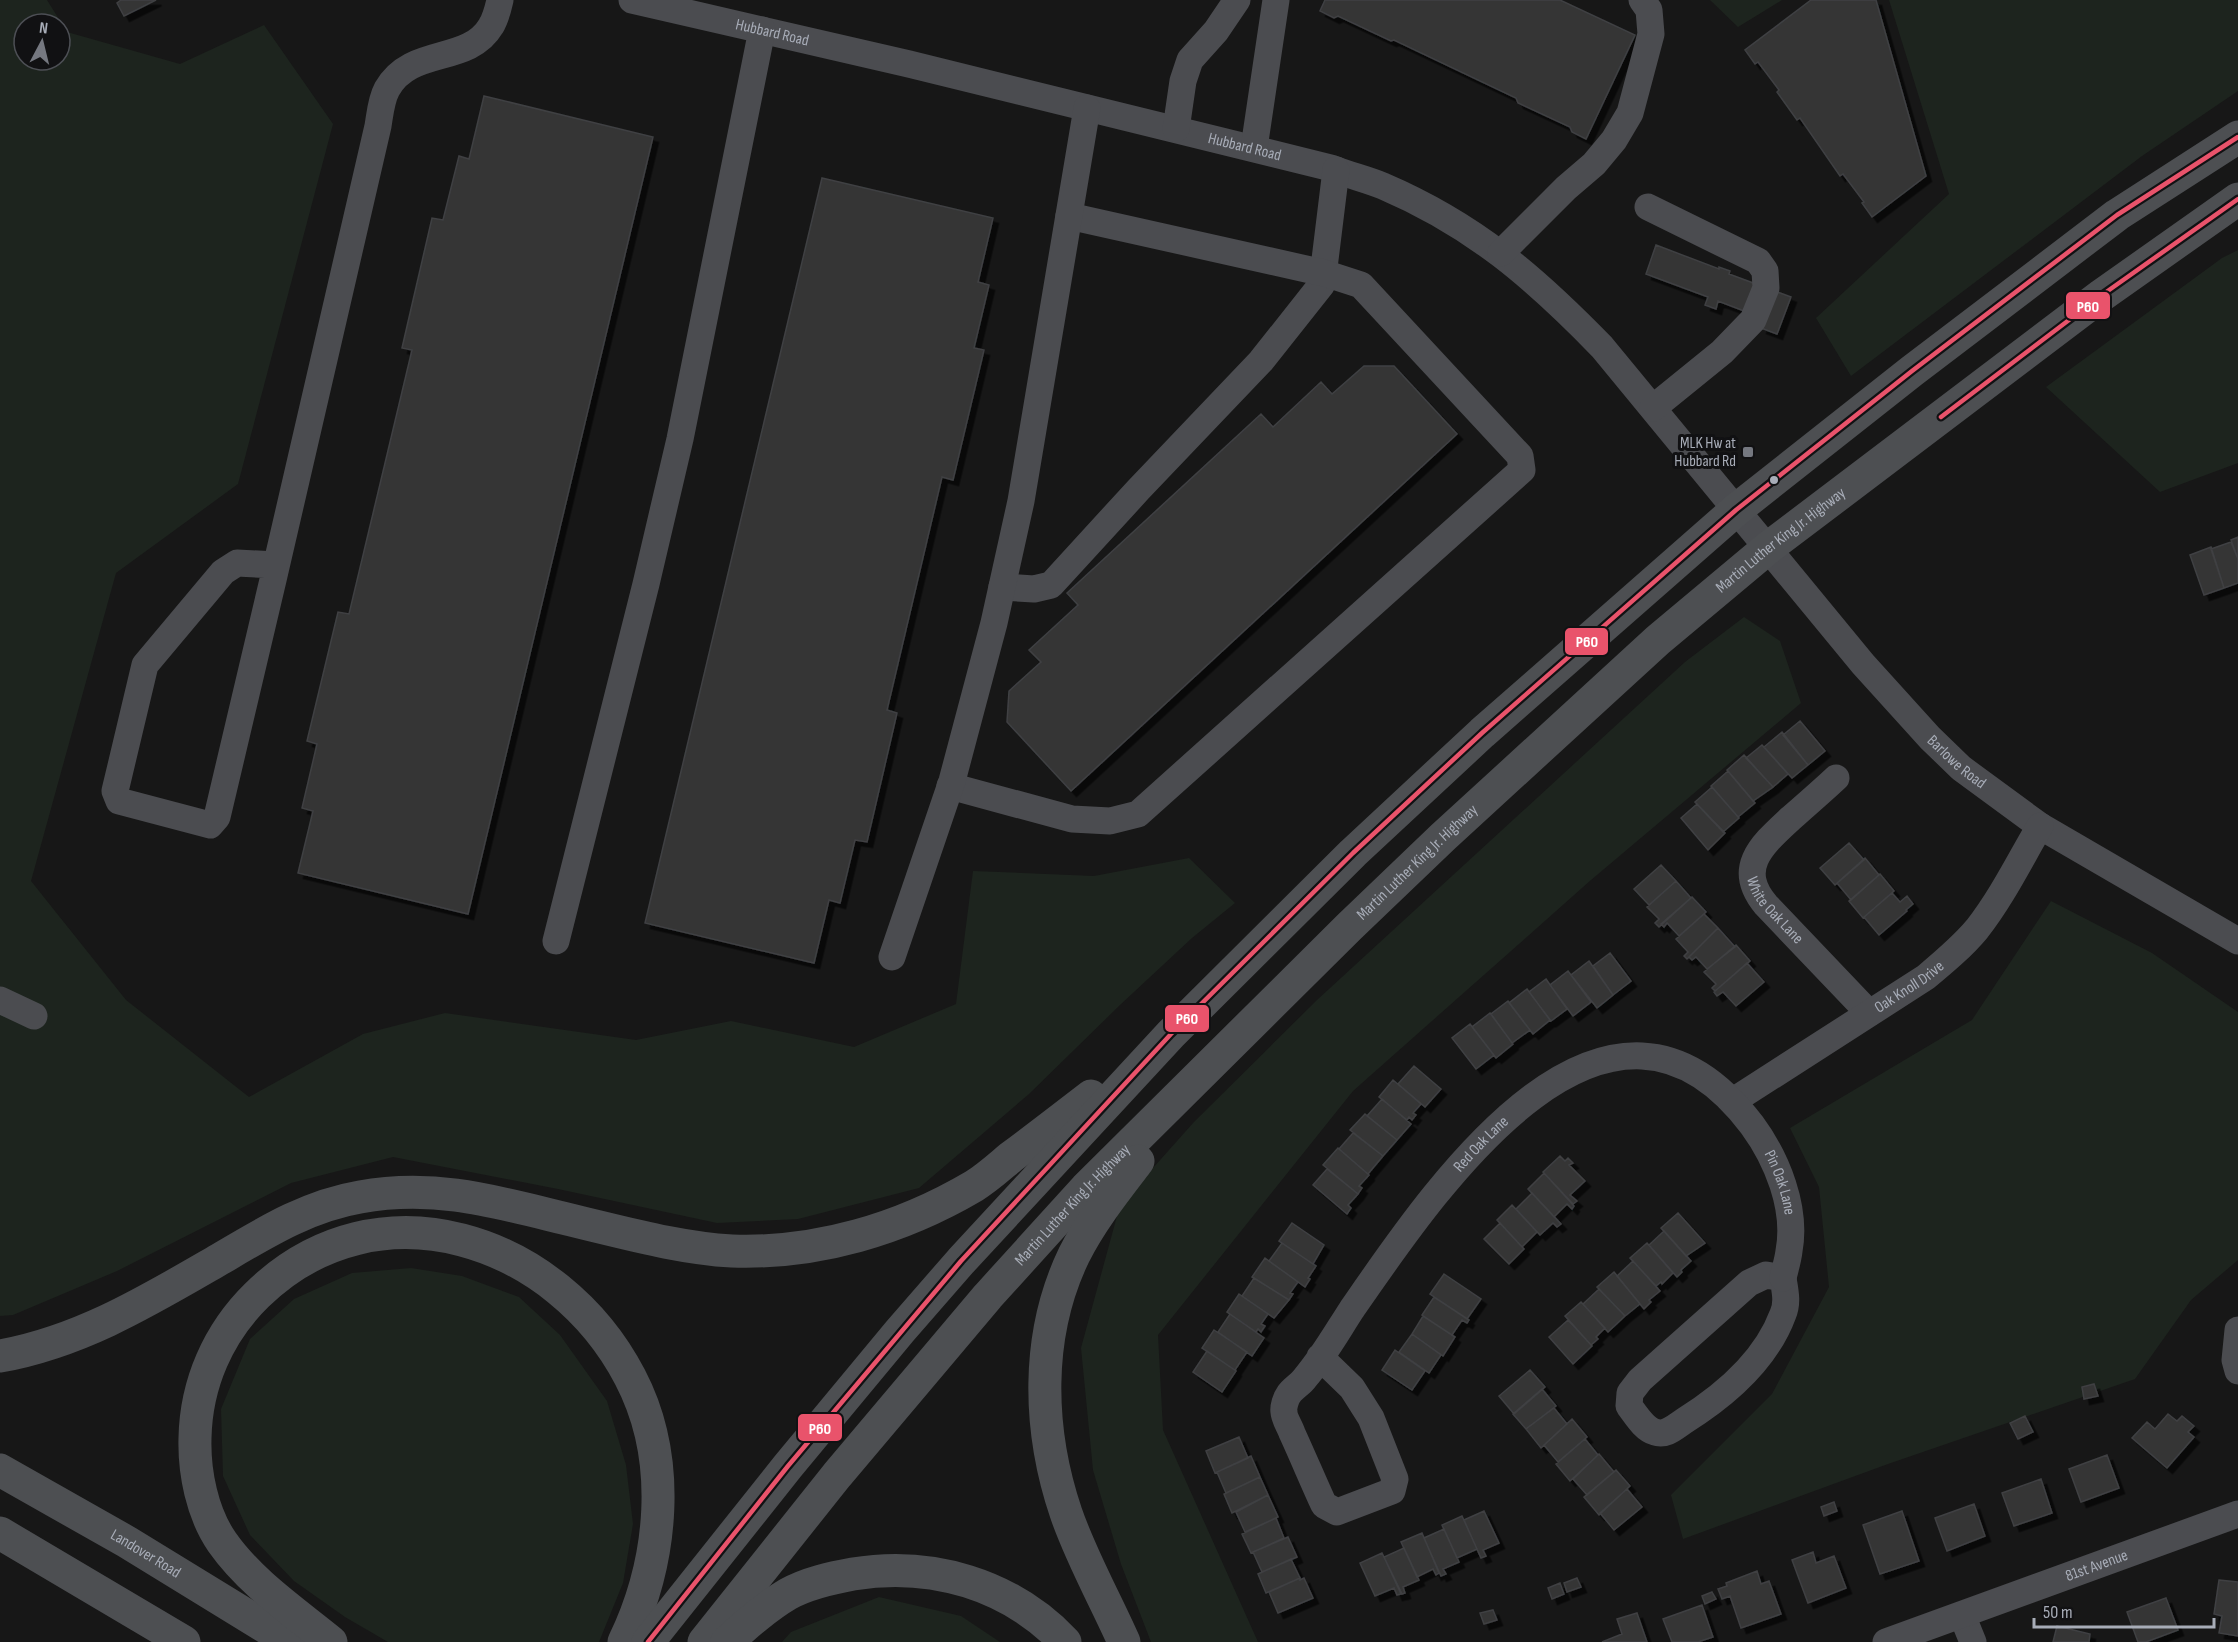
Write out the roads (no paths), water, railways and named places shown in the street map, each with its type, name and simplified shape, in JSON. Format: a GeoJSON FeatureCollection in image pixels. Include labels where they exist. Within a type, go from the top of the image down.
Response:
{"type":"FeatureCollection","features":[{"type":"Feature","properties":{"kind":"main road"},"geometry":{"type":"LineString","coordinates":[[648,1642],[788,1466],[900,1331],[1070,1141],[1171,1034],[1345,861],[1482,733],[1736,510],[1912,371],[2117,216],[2238,137]]}},
{"type":"Feature","properties":{"kind":"main road","name":"Martin Luther King Jr. Highway"},"geometry":{"type":"LineString","coordinates":[[704,1642],[837,1474],[988,1296],[1086,1188],[1357,920],[1490,793],[1658,640],[1768,549],[2102,295],[2238,199]]}},
{"type":"Feature","properties":{"kind":"main road"},"geometry":{"type":"LineString","coordinates":[[0,1356],[41,1347],[98,1326],[308,1211],[332,1203],[382,1193],[408,1191],[456,1194],[664,1242],[730,1251],[795,1248],[860,1236],[920,1215],[976,1184],[1171,1034]]}},
{"type":"Feature","properties":{"kind":"main road"},"geometry":{"type":"LineString","coordinates":[[1124,1642],[1067,1516],[1054,1473],[1045,1410],[1049,1333],[1065,1275],[1096,1218],[1212,1064]]}},
{"type":"Feature","properties":{"kind":"main road"},"geometry":{"type":"LineString","coordinates":[[331,1642],[257,1581],[222,1541],[205,1507],[196,1468],[195,1436],[202,1383],[232,1324],[247,1305],[282,1273],[322,1251],[343,1243],[373,1236],[413,1233],[459,1238],[526,1265],[570,1299],[606,1339],[633,1382],[651,1432],[655,1454],[657,1503],[653,1557],[647,1583],[639,1609],[624,1642]]}},
{"type":"Feature","properties":{"kind":"main road","name":"Landover Road"},"geometry":{"type":"LineString","coordinates":[[0,1470],[127,1542],[290,1642]]}},
{"type":"Feature","properties":{"kind":"main road"},"geometry":{"type":"LineString","coordinates":[[0,1533],[184,1642]]}},
{"type":"Feature","properties":{"kind":"main road"},"geometry":{"type":"LineString","coordinates":[[727,1642],[770,1606],[789,1594],[812,1584],[864,1572],[912,1571],[953,1577],[988,1588],[1033,1613],[1065,1642]]}},
{"type":"Feature","properties":{"kind":"street"},"geometry":{"type":"LineString","coordinates":[[276,565],[237,563],[223,572],[145,665],[115,791],[119,801],[210,825],[217,817],[234,747],[386,90],[399,73],[416,62],[459,51],[476,42],[490,28],[500,0]]}},
{"type":"Feature","properties":{"kind":"street","name":"Hubbard Road"},"geometry":{"type":"LineString","coordinates":[[632,0],[1254,148],[1336,170],[1382,186],[1427,207],[1463,228],[1501,254],[1564,308],[1602,347],[1736,510]]}},
{"type":"Feature","properties":{"kind":"street"},"geometry":{"type":"LineString","coordinates":[[1176,129],[1183,81],[1190,60],[1216,31],[1238,0]]}},
{"type":"Feature","properties":{"kind":"street"},"geometry":{"type":"LineString","coordinates":[[1254,148],[1276,0]]}},
{"type":"Feature","properties":{"kind":"street"},"geometry":{"type":"LineString","coordinates":[[1501,254],[1566,188],[1594,164],[1614,140],[1630,113],[1652,34],[1649,10],[1642,0]]}},
{"type":"Feature","properties":{"kind":"street"},"geometry":{"type":"LineString","coordinates":[[556,941],[680,439],[762,30]]}},
{"type":"Feature","properties":{"kind":"street"},"geometry":{"type":"LineString","coordinates":[[892,957],[950,786],[1002,587],[1021,501],[1087,108]]}},
{"type":"Feature","properties":{"kind":"street"},"geometry":{"type":"LineString","coordinates":[[1002,587],[1034,589],[1051,585],[1261,361],[1322,284],[1336,170]]}},
{"type":"Feature","properties":{"kind":"street"},"geometry":{"type":"LineString","coordinates":[[1648,207],[1758,261],[1765,271],[1767,288],[1753,320],[1722,352],[1653,408]]}},
{"type":"Feature","properties":{"kind":"street"},"geometry":{"type":"LineString","coordinates":[[950,786],[1072,819],[1110,821],[1138,814],[1522,470],[1520,456],[1361,285],[1324,273],[1069,216]]}},
{"type":"Feature","properties":{"kind":"street","name":"Barlowe Road"},"geometry":{"type":"LineString","coordinates":[[1736,510],[1863,664],[1929,738],[1961,768],[2040,826],[2238,941]]}},
{"type":"Feature","properties":{"kind":"street","name":"White Oak Lane"},"geometry":{"type":"LineString","coordinates":[[1836,778],[1760,849],[1753,868],[1753,886],[1766,905],[1869,1013]]}},
{"type":"Feature","properties":{"kind":"street","name":"Oak Knoll Drive"},"geometry":{"type":"LineString","coordinates":[[1733,1101],[1926,977],[1963,944],[1987,915],[2040,826]]}},
{"type":"Feature","properties":{"kind":"street"},"geometry":{"type":"LineString","coordinates":[[0,1000],[34,1016]]}},
{"type":"Feature","properties":{"kind":"street","name":"Red Oak Lane"},"geometry":{"type":"LineString","coordinates":[[1320,1357],[1352,1388],[1371,1418],[1395,1479],[1392,1491],[1337,1512],[1324,1505],[1283,1413],[1287,1395],[1305,1379],[1320,1357],[1419,1216],[1457,1169],[1528,1099],[1556,1080],[1598,1060],[1620,1056],[1645,1056],[1688,1069],[1733,1101]]}},
{"type":"Feature","properties":{"kind":"street","name":"Pin Oak Lane"},"geometry":{"type":"LineString","coordinates":[[1733,1101],[1760,1137],[1784,1188],[1789,1208],[1791,1229],[1790,1250],[1783,1278],[1787,1299],[1784,1313],[1776,1330],[1740,1378],[1712,1404],[1666,1433],[1654,1432],[1641,1422],[1629,1406],[1630,1393],[1640,1380],[1749,1283],[1766,1275],[1783,1278]]}},
{"type":"Feature","properties":{"kind":"street"},"geometry":{"type":"LineString","coordinates":[[2238,1330],[2235,1359],[2238,1371]]}},
{"type":"Feature","properties":{"kind":"street","name":"81st Avenue"},"geometry":{"type":"LineString","coordinates":[[1886,1642],[2238,1514]]}},
{"type":"Feature","properties":{"kind":"street"},"geometry":{"type":"LineString","coordinates":[[1962,1615],[1973,1642]]}},
{"type":"Feature","properties":{"kind":"place","name":"MLK Hw at Hubbard Rd"},"geometry":{"type":"Point","coordinates":[1748,452]}}]}
